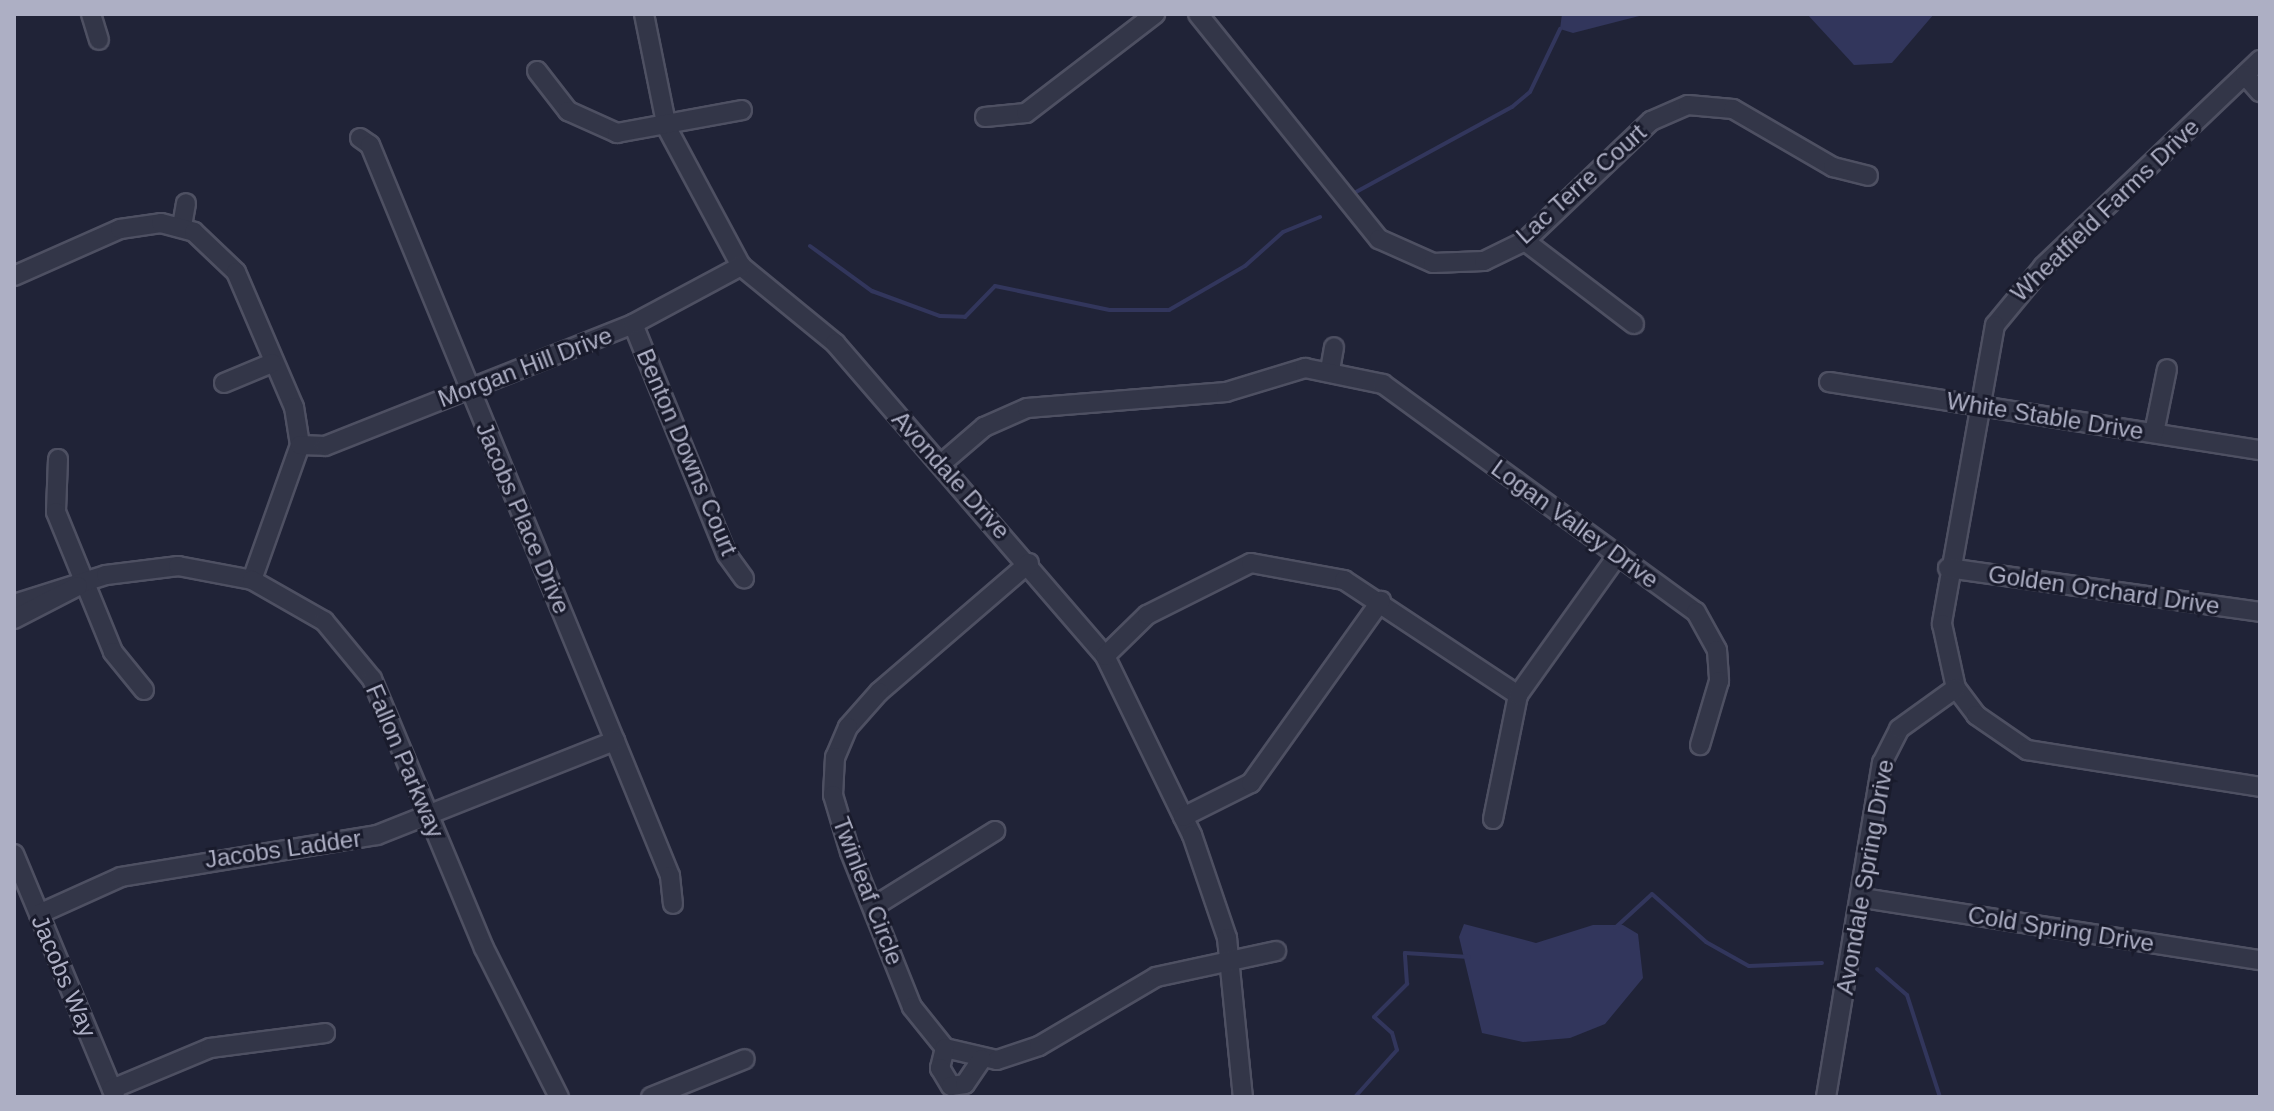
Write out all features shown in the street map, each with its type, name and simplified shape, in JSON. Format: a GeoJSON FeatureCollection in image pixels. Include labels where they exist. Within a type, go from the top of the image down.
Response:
{"type":"FeatureCollection","features":[{"type":"Feature","properties":{"kind":"street"},"geometry":{"type":"LineString","coordinates":[[91,14],[99,40]]}},
{"type":"Feature","properties":{"kind":"street","name":"Avondale Drive"},"geometry":{"type":"LineString","coordinates":[[644,14],[667,128],[741,266],[835,343],[1029,563],[1105,656],[1183,817],[1233,963],[1243,1097]]}},
{"type":"Feature","properties":{"kind":"street"},"geometry":{"type":"LineString","coordinates":[[985,117],[1026,113],[1155,14]]}},
{"type":"Feature","properties":{"kind":"street","name":"Lac Terre Court"},"geometry":{"type":"LineString","coordinates":[[1198,14],[1379,239],[1404,254],[1459,265],[1525,241],[1651,121],[1688,105],[1733,109],[1833,167],[1868,176]]}},
{"type":"Feature","properties":{"kind":"street","name":"Wheatfield Farms Drive"},"geometry":{"type":"LineString","coordinates":[[1956,688],[1943,642],[1948,568],[1988,343],[2014,297],[2260,60]]}},
{"type":"Feature","properties":{"kind":"street"},"geometry":{"type":"LineString","coordinates":[[537,71],[568,111],[596,128],[641,134],[742,110]]}},
{"type":"Feature","properties":{"kind":"street"},"geometry":{"type":"LineString","coordinates":[[2245,75],[2260,92]]}},
{"type":"Feature","properties":{"kind":"street","name":"Jacobs Place Drive"},"geometry":{"type":"LineString","coordinates":[[360,138],[370,145],[615,741],[670,876],[673,904]]}},
{"type":"Feature","properties":{"kind":"street"},"geometry":{"type":"LineString","coordinates":[[182,226],[186,203]]}},
{"type":"Feature","properties":{"kind":"street"},"geometry":{"type":"LineString","coordinates":[[14,276],[120,229],[182,226],[215,246],[236,272],[272,363],[294,407],[300,445],[252,580]]}},
{"type":"Feature","properties":{"kind":"street"},"geometry":{"type":"LineString","coordinates":[[1525,241],[1634,324]]}},
{"type":"Feature","properties":{"kind":"street","name":"Morgan Hill Drive"},"geometry":{"type":"LineString","coordinates":[[300,445],[325,446],[633,324],[741,266]]}},
{"type":"Feature","properties":{"kind":"street","name":"Benton Downs Court"},"geometry":{"type":"LineString","coordinates":[[633,324],[727,555],[744,578]]}},
{"type":"Feature","properties":{"kind":"street"},"geometry":{"type":"LineString","coordinates":[[1330,370],[1334,347]]}},
{"type":"Feature","properties":{"kind":"street"},"geometry":{"type":"LineString","coordinates":[[224,383],[272,363]]}},
{"type":"Feature","properties":{"kind":"street"},"geometry":{"type":"LineString","coordinates":[[2154,433],[2167,369]]}},
{"type":"Feature","properties":{"kind":"street","name":"Logan Valley Drive"},"geometry":{"type":"LineString","coordinates":[[941,464],[984,427],[1027,408],[1226,392],[1281,371],[1330,370],[1383,384],[1696,612],[1717,650],[1719,681],[1700,745]]}},
{"type":"Feature","properties":{"kind":"street","name":"White Stable Drive"},"geometry":{"type":"LineString","coordinates":[[1829,382],[2260,450]]}},
{"type":"Feature","properties":{"kind":"street"},"geometry":{"type":"LineString","coordinates":[[58,459],[56,512],[113,652],[144,690]]}},
{"type":"Feature","properties":{"kind":"street"},"geometry":{"type":"LineString","coordinates":[[1493,819],[1518,695],[1618,555]]}},
{"type":"Feature","properties":{"kind":"street","name":"Twinleaf Circle"},"geometry":{"type":"LineString","coordinates":[[945,1048],[912,1007],[873,907],[833,795],[835,757],[848,727],[1029,563]]}},
{"type":"Feature","properties":{"kind":"street"},"geometry":{"type":"LineString","coordinates":[[1105,656],[1147,615],[1251,563],[1344,580],[1381,601],[1518,695]]}},
{"type":"Feature","properties":{"kind":"street","name":"Fallon Parkway"},"geometry":{"type":"LineString","coordinates":[[14,604],[84,582],[178,566],[252,580],[324,621],[354,652],[388,712],[484,948],[559,1097]]}},
{"type":"Feature","properties":{"kind":"street","name":"Golden Orchard Drive"},"geometry":{"type":"LineString","coordinates":[[1948,568],[2260,612]]}},
{"type":"Feature","properties":{"kind":"street","name":"Fallon Parkway"},"geometry":{"type":"LineString","coordinates":[[14,619],[84,582]]}},
{"type":"Feature","properties":{"kind":"street"},"geometry":{"type":"LineString","coordinates":[[1183,817],[1251,783],[1381,601]]}},
{"type":"Feature","properties":{"kind":"street"},"geometry":{"type":"LineString","coordinates":[[1956,688],[1976,715],[2027,750],[2260,787]]}},
{"type":"Feature","properties":{"kind":"street","name":"Avondale Spring Drive"},"geometry":{"type":"LineString","coordinates":[[1826,1097],[1889,743],[1908,720],[1956,688]]}},
{"type":"Feature","properties":{"kind":"street","name":"Jacobs Ladder"},"geometry":{"type":"LineString","coordinates":[[39,914],[121,877],[325,846],[430,817],[615,741]]}},
{"type":"Feature","properties":{"kind":"street"},"geometry":{"type":"LineString","coordinates":[[873,907],[995,831]]}},
{"type":"Feature","properties":{"kind":"street","name":"Jacobs Way"},"geometry":{"type":"LineString","coordinates":[[14,854],[113,1093]]}},
{"type":"Feature","properties":{"kind":"street","name":"Cold Spring Drive"},"geometry":{"type":"LineString","coordinates":[[1863,898],[2260,960]]}},
{"type":"Feature","properties":{"kind":"street"},"geometry":{"type":"LineString","coordinates":[[982,1059],[965,1084],[951,1086],[940,1068],[945,1048],[982,1059],[1039,1046],[1156,977],[1233,963],[1276,951]]}},
{"type":"Feature","properties":{"kind":"street"},"geometry":{"type":"LineString","coordinates":[[113,1093],[210,1048],[325,1033]]}},
{"type":"Feature","properties":{"kind":"street"},"geometry":{"type":"LineString","coordinates":[[651,1097],[745,1059]]}},
{"type":"Feature","properties":{"kind":"water"},"geometry":{"type":"Polygon","coordinates":[[[1562,14],[1647,14],[1573,33],[1560,29],[1562,14]]]}},
{"type":"Feature","properties":{"kind":"water"},"geometry":{"type":"Polygon","coordinates":[[[1807,14],[1934,14],[1892,63],[1854,65],[1807,14]]]}},
{"type":"Feature","properties":{"kind":"water"},"geometry":{"type":"Polygon","coordinates":[[[1464,924],[1536,943],[1593,925],[1623,925],[1638,934],[1643,978],[1605,1024],[1570,1038],[1523,1042],[1482,1033],[1459,937],[1464,924]]]}},
{"type":"Feature","properties":{"kind":"waterway"},"geometry":{"type":"LineString","coordinates":[[1356,192],[1512,107],[1530,92],[1560,29]]}},
{"type":"Feature","properties":{"kind":"waterway"},"geometry":{"type":"LineString","coordinates":[[810,246],[872,291],[940,316],[965,317],[995,286],[1110,310],[1169,310],[1245,266],[1283,232],[1320,217]]}},
{"type":"Feature","properties":{"kind":"waterway"},"geometry":{"type":"LineString","coordinates":[[1615,928],[1652,894],[1706,942],[1749,966],[1822,963]]}},
{"type":"Feature","properties":{"kind":"waterway"},"geometry":{"type":"LineString","coordinates":[[1355,1097],[1397,1050],[1392,1033],[1374,1017],[1407,984],[1405,953],[1469,957]]}},
{"type":"Feature","properties":{"kind":"waterway"},"geometry":{"type":"LineString","coordinates":[[1877,969],[1907,995],[1940,1097]]}}]}
